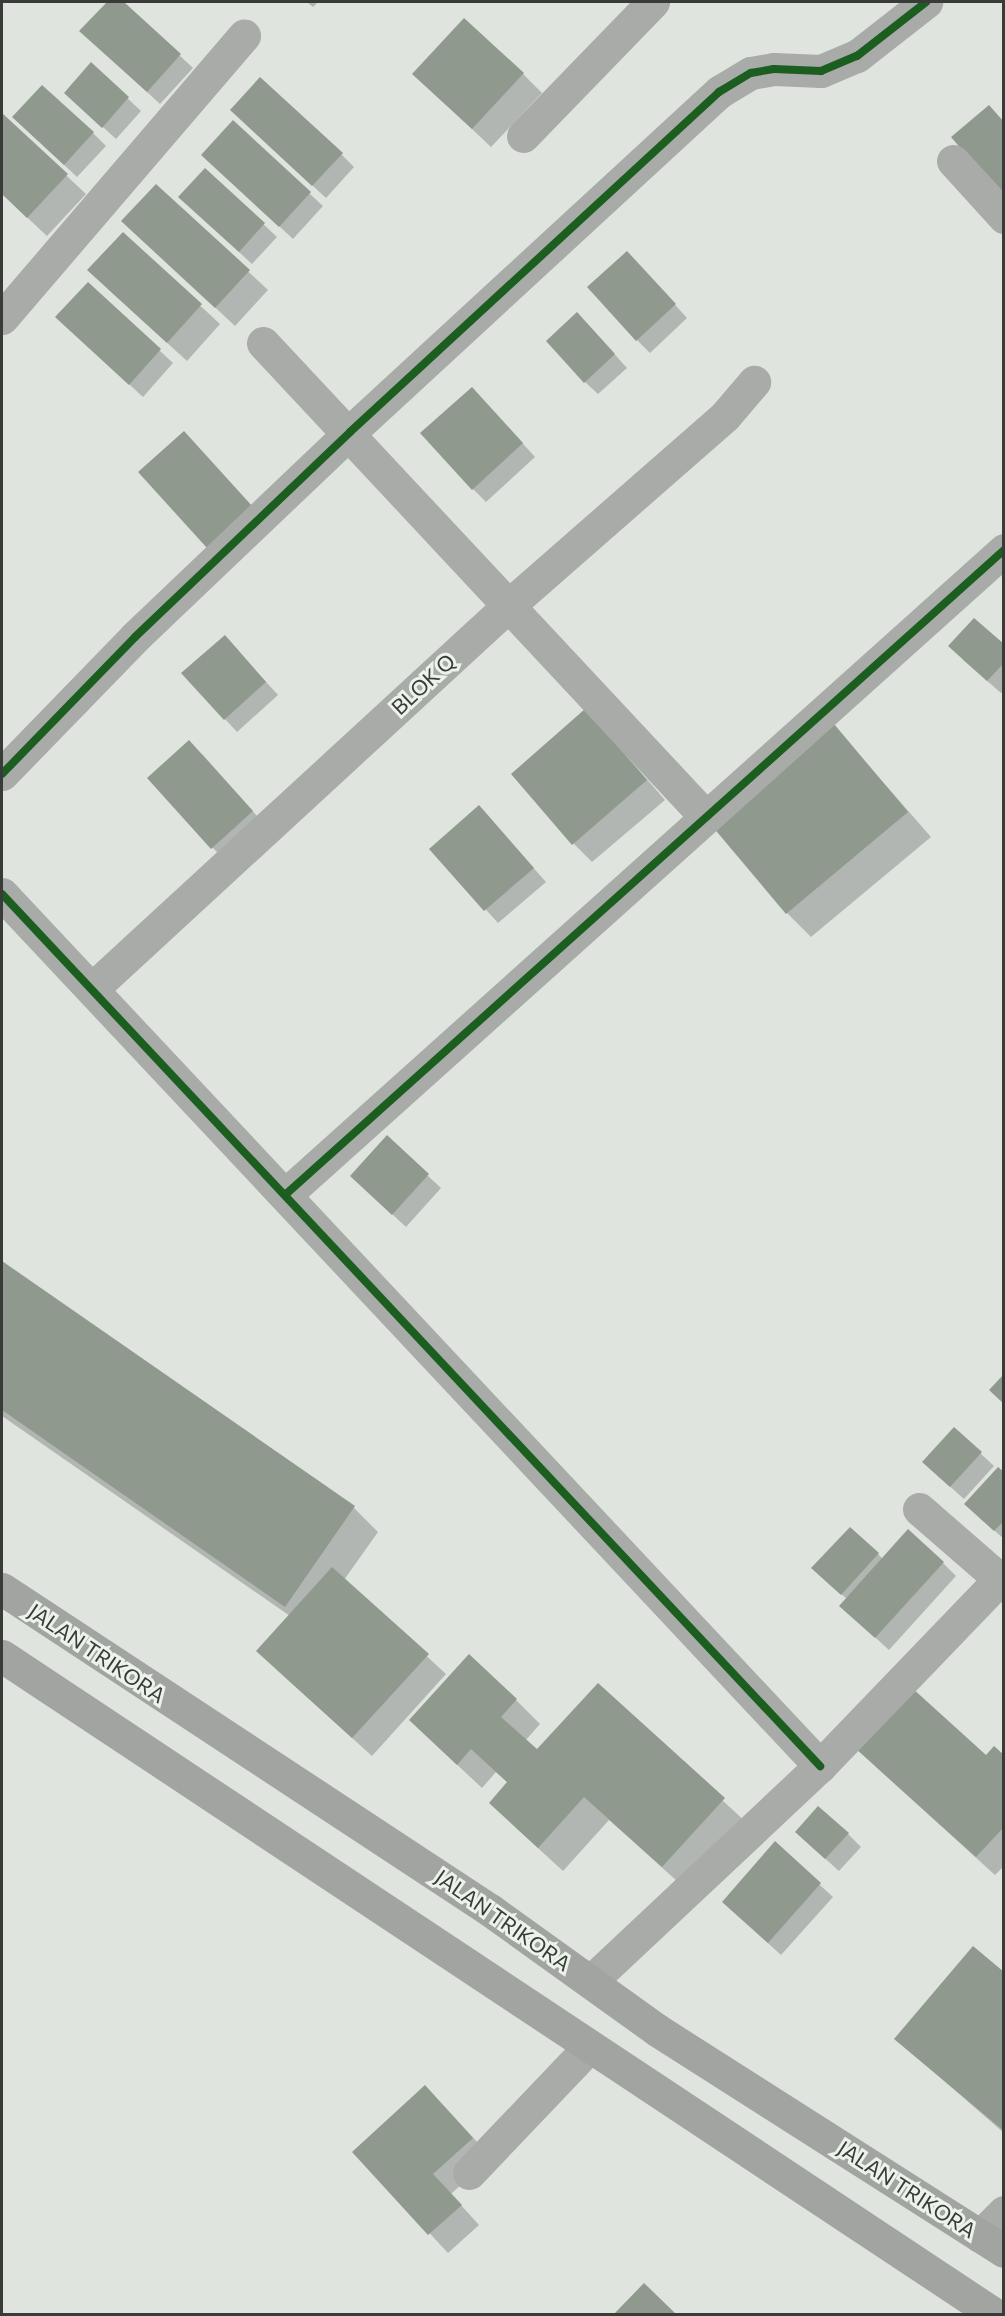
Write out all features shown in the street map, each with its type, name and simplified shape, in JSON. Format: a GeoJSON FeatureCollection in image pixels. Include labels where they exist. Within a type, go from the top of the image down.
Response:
{"type":"FeatureCollection","features":[{"type":"Feature","properties":{"kind":"main road","name":"JALAN TRIKORA"},"geometry":{"type":"LineString","coordinates":[[2,1590],[392,1844],[591,1981],[657,2030],[992,2244]]}},
{"type":"Feature","properties":{"kind":"main road"},"geometry":{"type":"LineString","coordinates":[[2,1656],[994,2314]]}},
{"type":"Feature","properties":{"kind":"street"},"geometry":{"type":"LineString","coordinates":[[523,136],[653,2]]}},
{"type":"Feature","properties":{"kind":"street"},"geometry":{"type":"LineString","coordinates":[[2,774],[135,637],[350,432],[727,86],[751,73],[774,69],[821,71],[857,56],[926,2]]}},
{"type":"Feature","properties":{"kind":"street"},"geometry":{"type":"LineString","coordinates":[[2,318],[244,36]]}},
{"type":"Feature","properties":{"kind":"street"},"geometry":{"type":"LineString","coordinates":[[953,161],[1004,217]]}},
{"type":"Feature","properties":{"kind":"street"},"geometry":{"type":"LineString","coordinates":[[264,343],[350,432],[508,606],[706,817]]}},
{"type":"Feature","properties":{"kind":"street","name":"BLOK Q"},"geometry":{"type":"LineString","coordinates":[[93,988],[508,606],[725,417],[754,382]]}},
{"type":"Feature","properties":{"kind":"street"},"geometry":{"type":"LineString","coordinates":[[285,1195],[1004,550]]}},
{"type":"Feature","properties":{"kind":"street"},"geometry":{"type":"LineString","coordinates":[[2,894],[93,988],[820,1766]]}},
{"type":"Feature","properties":{"kind":"street"},"geometry":{"type":"LineString","coordinates":[[591,1981],[820,1766],[1002,1579],[919,1509]]}},
{"type":"Feature","properties":{"kind":"street"},"geometry":{"type":"LineString","coordinates":[[468,2173],[590,2046]]}},
{"type":"Feature","properties":{"kind":"street"},"geometry":{"type":"LineString","coordinates":[[992,2244],[1004,2212]]}},
{"type":"Feature","properties":{"kind":"building"},"geometry":{"type":"Polygon","coordinates":[[[107,2],[124,2],[181,54],[147,92],[79,31],[107,2]]]}},
{"type":"Feature","properties":{"kind":"building"},"geometry":{"type":"Polygon","coordinates":[[[464,18],[524,73],[472,129],[412,74],[464,18]]]}},
{"type":"Feature","properties":{"kind":"building"},"geometry":{"type":"Polygon","coordinates":[[[91,62],[129,97],[102,128],[64,93],[91,62]]]}},
{"type":"Feature","properties":{"kind":"building"},"geometry":{"type":"Polygon","coordinates":[[[260,77],[343,153],[312,186],[230,110],[260,77]]]}},
{"type":"Feature","properties":{"kind":"building"},"geometry":{"type":"Polygon","coordinates":[[[42,85],[94,132],[64,165],[12,117],[42,85]]]}},
{"type":"Feature","properties":{"kind":"building"},"geometry":{"type":"Polygon","coordinates":[[[989,105],[1004,122],[1004,199],[951,137],[989,105]]]}},
{"type":"Feature","properties":{"kind":"building"},"geometry":{"type":"Polygon","coordinates":[[[2,113],[68,174],[27,218],[2,194],[2,113]]]}},
{"type":"Feature","properties":{"kind":"building"},"geometry":{"type":"Polygon","coordinates":[[[233,120],[311,192],[279,227],[201,155],[233,120]]]}},
{"type":"Feature","properties":{"kind":"building"},"geometry":{"type":"Polygon","coordinates":[[[205,168],[265,223],[239,252],[178,197],[205,168]]]}},
{"type":"Feature","properties":{"kind":"building"},"geometry":{"type":"Polygon","coordinates":[[[156,184],[250,270],[215,308],[121,221],[156,184]]]}},
{"type":"Feature","properties":{"kind":"building"},"geometry":{"type":"Polygon","coordinates":[[[123,232],[202,304],[167,343],[87,270],[123,232]]]}},
{"type":"Feature","properties":{"kind":"building"},"geometry":{"type":"Polygon","coordinates":[[[627,251],[676,304],[636,341],[587,287],[627,251]]]}},
{"type":"Feature","properties":{"kind":"building"},"geometry":{"type":"Polygon","coordinates":[[[88,282],[161,349],[129,385],[55,317],[88,282]]]}},
{"type":"Feature","properties":{"kind":"building"},"geometry":{"type":"Polygon","coordinates":[[[577,312],[615,354],[584,383],[546,341],[577,312]]]}},
{"type":"Feature","properties":{"kind":"building"},"geometry":{"type":"Polygon","coordinates":[[[472,387],[523,443],[472,490],[420,433],[472,387]]]}},
{"type":"Feature","properties":{"kind":"building"},"geometry":{"type":"Polygon","coordinates":[[[184,431],[253,507],[207,548],[138,472],[184,431]]]}},
{"type":"Feature","properties":{"kind":"building"},"geometry":{"type":"Polygon","coordinates":[[[974,618],[1004,644],[1004,663],[987,681],[948,646],[974,618]]]}},
{"type":"Feature","properties":{"kind":"building"},"geometry":{"type":"Polygon","coordinates":[[[225,635],[266,682],[224,720],[181,673],[225,635]]]}},
{"type":"Feature","properties":{"kind":"building"},"geometry":{"type":"Polygon","coordinates":[[[585,709],[647,780],[572,845],[511,774],[585,709]]]}},
{"type":"Feature","properties":{"kind":"building"},"geometry":{"type":"Polygon","coordinates":[[[834,724],[908,812],[786,914],[712,826],[834,724]]]}},
{"type":"Feature","properties":{"kind":"building"},"geometry":{"type":"Polygon","coordinates":[[[189,740],[253,811],[211,849],[147,778],[189,740]]]}},
{"type":"Feature","properties":{"kind":"building"},"geometry":{"type":"Polygon","coordinates":[[[479,805],[534,868],[484,911],[429,849],[479,805]]]}},
{"type":"Feature","properties":{"kind":"building"},"geometry":{"type":"Polygon","coordinates":[[[387,1135],[429,1174],[392,1215],[350,1176],[387,1135]]]}},
{"type":"Feature","properties":{"kind":"building"},"geometry":{"type":"Polygon","coordinates":[[[2,1261],[355,1506],[285,1607],[2,1410],[2,1261]]]}},
{"type":"Feature","properties":{"kind":"building"},"geometry":{"type":"Polygon","coordinates":[[[1004,1374],[1004,1404],[989,1390],[1004,1374]]]}},
{"type":"Feature","properties":{"kind":"building"},"geometry":{"type":"Polygon","coordinates":[[[954,1427],[982,1452],[950,1487],[922,1462],[954,1427]]]}},
{"type":"Feature","properties":{"kind":"building"},"geometry":{"type":"Polygon","coordinates":[[[998,1467],[1004,1472],[1004,1521],[994,1531],[964,1504],[998,1467]]]}},
{"type":"Feature","properties":{"kind":"building"},"geometry":{"type":"Polygon","coordinates":[[[850,1527],[879,1553],[841,1595],[811,1568],[850,1527]]]}},
{"type":"Feature","properties":{"kind":"building"},"geometry":{"type":"Polygon","coordinates":[[[908,1529],[944,1562],[875,1638],[839,1606],[908,1529]]]}},
{"type":"Feature","properties":{"kind":"building"},"geometry":{"type":"Polygon","coordinates":[[[332,1567],[429,1654],[352,1738],[256,1651],[332,1567]]]}},
{"type":"Feature","properties":{"kind":"building"},"geometry":{"type":"Polygon","coordinates":[[[469,1654],[517,1699],[501,1717],[537,1749],[598,1683],[725,1798],[662,1867],[584,1797],[538,1848],[489,1803],[507,1782],[471,1749],[457,1765],[409,1720],[469,1654]]]}},
{"type":"Feature","properties":{"kind":"building"},"geometry":{"type":"Polygon","coordinates":[[[911,1687],[986,1755],[994,1746],[1004,1755],[1004,1827],[976,1857],[855,1748],[911,1687]]]}},
{"type":"Feature","properties":{"kind":"building"},"geometry":{"type":"Polygon","coordinates":[[[818,1806],[849,1833],[825,1859],[795,1832],[818,1806]]]}},
{"type":"Feature","properties":{"kind":"building"},"geometry":{"type":"Polygon","coordinates":[[[775,1841],[821,1883],[768,1943],[722,1902],[775,1841]]]}},
{"type":"Feature","properties":{"kind":"building"},"geometry":{"type":"Polygon","coordinates":[[[973,1946],[1004,1972],[1004,2131],[894,2039],[973,1946]]]}},
{"type":"Feature","properties":{"kind":"building"},"geometry":{"type":"Polygon","coordinates":[[[425,2085],[473,2138],[433,2174],[462,2205],[428,2235],[352,2152],[425,2085]]]}},
{"type":"Feature","properties":{"kind":"building"},"geometry":{"type":"Polygon","coordinates":[[[644,2283],[676,2314],[614,2314],[644,2283]]]}},
{"type":"Feature","properties":{"kind":"cycle path"},"geometry":{"type":"LineString","coordinates":[[2,774],[135,637],[350,432],[719,92],[751,73],[774,69],[821,71],[857,56],[926,2]]}},
{"type":"Feature","properties":{"kind":"cycle path"},"geometry":{"type":"LineString","coordinates":[[285,1195],[1004,550]]}},
{"type":"Feature","properties":{"kind":"cycle path"},"geometry":{"type":"LineString","coordinates":[[2,894],[820,1766]]}}]}
